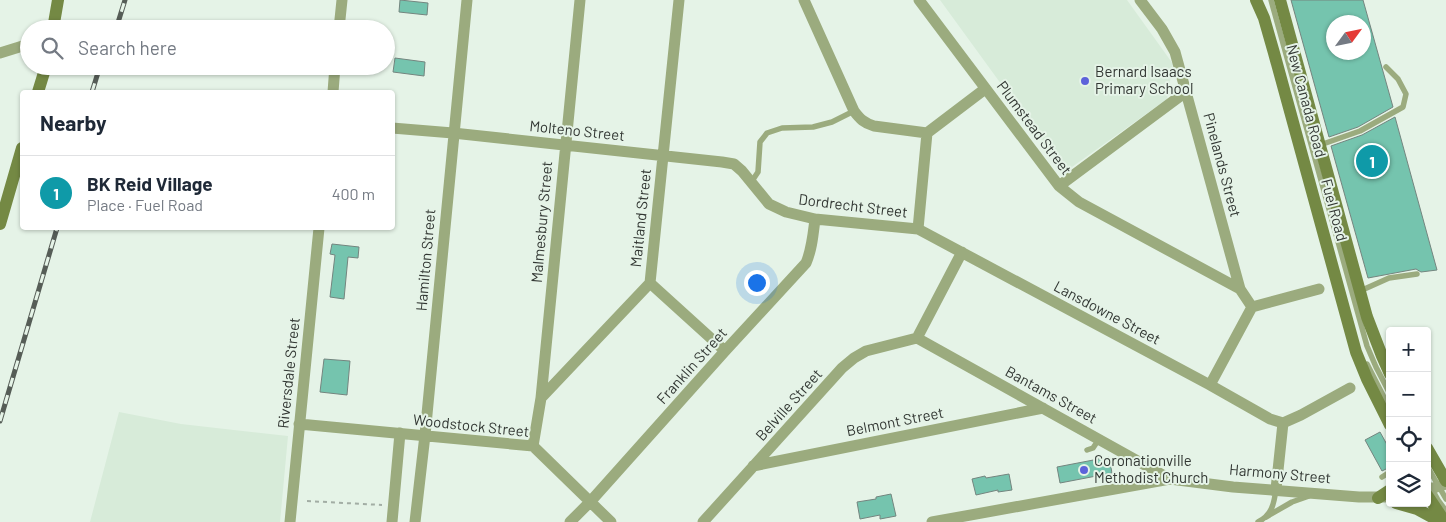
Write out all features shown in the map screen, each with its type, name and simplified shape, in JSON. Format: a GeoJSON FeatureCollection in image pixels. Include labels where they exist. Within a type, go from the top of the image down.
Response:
{"type":"FeatureCollection","features":[{"type":"Feature","properties":{"kind":"main road"},"geometry":{"type":"LineString","coordinates":[[55,20],[58,0]]}},
{"type":"Feature","properties":{"kind":"main road","name":"Fuel Road"},"geometry":{"type":"LineString","coordinates":[[1256,0],[1264,18],[1274,53],[1356,352],[1386,417]]}},
{"type":"Feature","properties":{"kind":"main road","name":"Fuel Road"},"geometry":{"type":"LineString","coordinates":[[1280,0],[1360,291],[1375,338],[1389,372]]}},
{"type":"Feature","properties":{"kind":"main road"},"geometry":{"type":"LineString","coordinates":[[39,90],[43,75]]}},
{"type":"Feature","properties":{"kind":"main road"},"geometry":{"type":"LineString","coordinates":[[0,224],[20,155]]}},
{"type":"Feature","properties":{"kind":"main road"},"geometry":{"type":"LineString","coordinates":[[1431,452],[1446,460]]}},
{"type":"Feature","properties":{"kind":"main road"},"geometry":{"type":"LineString","coordinates":[[1430,462],[1445,522]]}},
{"type":"Feature","properties":{"kind":"main road"},"geometry":{"type":"LineString","coordinates":[[1410,507],[1441,522]]}},
{"type":"Feature","properties":{"kind":"street"},"geometry":{"type":"LineString","coordinates":[[340,20],[342,0]]}},
{"type":"Feature","properties":{"kind":"street","name":"Hamilton Street"},"geometry":{"type":"LineString","coordinates":[[415,522],[467,0]]}},
{"type":"Feature","properties":{"kind":"street","name":"Malmesbury Street"},"geometry":{"type":"LineString","coordinates":[[533,446],[541,398],[580,0]]}},
{"type":"Feature","properties":{"kind":"street","name":"Maitland Street"},"geometry":{"type":"LineString","coordinates":[[541,398],[650,283],[679,0]]}},
{"type":"Feature","properties":{"kind":"street"},"geometry":{"type":"LineString","coordinates":[[804,0],[854,111],[861,120],[868,124],[927,133],[985,89]]}},
{"type":"Feature","properties":{"kind":"street","name":"Plumstead Street"},"geometry":{"type":"LineString","coordinates":[[919,0],[1059,186],[1079,202],[1240,289],[1252,307]]}},
{"type":"Feature","properties":{"kind":"street","name":"Pinelands Street"},"geometry":{"type":"LineString","coordinates":[[1140,0],[1175,52],[1240,289]]}},
{"type":"Feature","properties":{"kind":"street"},"geometry":{"type":"LineString","coordinates":[[0,53],[20,47]]}},
{"type":"Feature","properties":{"kind":"street"},"geometry":{"type":"LineString","coordinates":[[333,90],[335,75]]}},
{"type":"Feature","properties":{"kind":"street"},"geometry":{"type":"LineString","coordinates":[[1059,186],[1187,91]]}},
{"type":"Feature","properties":{"kind":"street","name":"Molteno Street"},"geometry":{"type":"LineString","coordinates":[[395,128],[453,132],[722,162],[734,164],[752,181]]}},
{"type":"Feature","properties":{"kind":"street"},"geometry":{"type":"LineString","coordinates":[[918,229],[927,133]]}},
{"type":"Feature","properties":{"kind":"street","name":"Dordrecht Street"},"geometry":{"type":"LineString","coordinates":[[752,181],[769,204],[786,212],[815,219],[918,229]]}},
{"type":"Feature","properties":{"kind":"street","name":"Franklin Street"},"geometry":{"type":"LineString","coordinates":[[570,522],[806,263],[813,240],[815,219]]}},
{"type":"Feature","properties":{"kind":"street","name":"Lansdowne Street"},"geometry":{"type":"LineString","coordinates":[[918,229],[1270,419],[1284,422]]}},
{"type":"Feature","properties":{"kind":"street","name":"Riversdale Street"},"geometry":{"type":"LineString","coordinates":[[290,522],[319,230]]}},
{"type":"Feature","properties":{"kind":"street"},"geometry":{"type":"LineString","coordinates":[[917,338],[962,252]]}},
{"type":"Feature","properties":{"kind":"street"},"geometry":{"type":"LineString","coordinates":[[650,283],[725,351]]}},
{"type":"Feature","properties":{"kind":"street"},"geometry":{"type":"LineString","coordinates":[[1210,385],[1252,307],[1319,289]]}},
{"type":"Feature","properties":{"kind":"street","name":"Bantams Street"},"geometry":{"type":"LineString","coordinates":[[917,338],[1170,478]]}},
{"type":"Feature","properties":{"kind":"street","name":"Belville Street"},"geometry":{"type":"LineString","coordinates":[[702,522],[842,368],[854,358],[866,352],[917,338]]}},
{"type":"Feature","properties":{"kind":"street"},"geometry":{"type":"LineString","coordinates":[[1276,489],[1284,422],[1301,415],[1350,388]]}},
{"type":"Feature","properties":{"kind":"street","name":"Belmont Street"},"geometry":{"type":"LineString","coordinates":[[753,466],[1043,408]]}},
{"type":"Feature","properties":{"kind":"street","name":"Woodstock Street"},"geometry":{"type":"LineString","coordinates":[[299,424],[533,446],[611,522]]}},
{"type":"Feature","properties":{"kind":"street"},"geometry":{"type":"LineString","coordinates":[[392,522],[400,433]]}},
{"type":"Feature","properties":{"kind":"street","name":"Harmony Street"},"geometry":{"type":"LineString","coordinates":[[932,522],[1170,478],[1233,487],[1385,497]]}},
{"type":"Feature","properties":{"kind":"lane","name":"New Canada Road"},"geometry":{"type":"LineString","coordinates":[[1262,0],[1272,26],[1361,349],[1386,401]]}},
{"type":"Feature","properties":{"kind":"lane","name":"New Canada Road"},"geometry":{"type":"LineString","coordinates":[[1272,0],[1367,346],[1386,387]]}},
{"type":"Feature","properties":{"kind":"lane"},"geometry":{"type":"LineString","coordinates":[[1320,145],[1360,131],[1403,107],[1406,94],[1398,79],[1386,67]]}},
{"type":"Feature","properties":{"kind":"lane"},"geometry":{"type":"LineString","coordinates":[[752,181],[758,172],[760,142],[767,133],[782,128],[813,127],[832,122],[854,111]]}},
{"type":"Feature","properties":{"kind":"lane"},"geometry":{"type":"LineString","coordinates":[[1360,291],[1389,278],[1417,274]]}},
{"type":"Feature","properties":{"kind":"lane"},"geometry":{"type":"LineString","coordinates":[[1087,450],[1093,448],[1099,439]]}},
{"type":"Feature","properties":{"kind":"lane"},"geometry":{"type":"LineString","coordinates":[[1382,477],[1386,474]]}},
{"type":"Feature","properties":{"kind":"lane"},"geometry":{"type":"LineString","coordinates":[[1435,486],[1446,499]]}},
{"type":"Feature","properties":{"kind":"lane"},"geometry":{"type":"LineString","coordinates":[[1435,486],[1446,511]]}},
{"type":"Feature","properties":{"kind":"lane"},"geometry":{"type":"LineString","coordinates":[[1266,517],[1274,503],[1276,489]]}},
{"type":"Feature","properties":{"kind":"lane"},"geometry":{"type":"LineString","coordinates":[[1258,522],[1292,502],[1318,493]]}},
{"type":"Feature","properties":{"kind":"path"},"geometry":{"type":"LineString","coordinates":[[307,501],[374,506],[393,504]]}},
{"type":"Feature","properties":{"kind":"shaded area","name":"Bernard Isaacs Primary School"},"geometry":{"type":"Polygon","coordinates":[[[940,0],[1127,0],[1173,64],[1167,99],[1065,172],[940,0]]]}},
{"type":"Feature","properties":{"kind":"shaded area"},"geometry":{"type":"Polygon","coordinates":[[[119,412],[181,424],[288,436],[280,522],[90,522],[119,412]]]}},
{"type":"Feature","properties":{"kind":"building"},"geometry":{"type":"Polygon","coordinates":[[[400,0],[428,3],[427,15],[399,12],[400,0]]]}},
{"type":"Feature","properties":{"kind":"building"},"geometry":{"type":"Polygon","coordinates":[[[1291,0],[1363,0],[1367,15],[1326,15],[1326,60],[1371,60],[1371,29],[1393,107],[1358,127],[1329,137],[1291,0]]]}},
{"type":"Feature","properties":{"kind":"building"},"geometry":{"type":"Polygon","coordinates":[[[395,58],[425,62],[424,76],[395,72],[395,58]]]}},
{"type":"Feature","properties":{"kind":"building"},"geometry":{"type":"Polygon","coordinates":[[[1395,117],[1437,270],[1421,272],[1416,269],[1368,278],[1331,146],[1362,135],[1395,117]]]}},
{"type":"Feature","properties":{"kind":"building"},"geometry":{"type":"Polygon","coordinates":[[[332,244],[359,247],[358,258],[348,257],[344,299],[330,297],[335,255],[330,254],[332,244]]]}},
{"type":"Feature","properties":{"kind":"building"},"geometry":{"type":"Polygon","coordinates":[[[324,359],[350,361],[347,395],[320,392],[324,359]]]}},
{"type":"Feature","properties":{"kind":"building"},"geometry":{"type":"Polygon","coordinates":[[[1380,432],[1386,443],[1386,469],[1382,471],[1365,440],[1380,432]]]}},
{"type":"Feature","properties":{"kind":"building","name":"Coronationville Methodist Church"},"geometry":{"type":"Polygon","coordinates":[[[1109,457],[1112,473],[1060,483],[1057,467],[1109,457]]]}},
{"type":"Feature","properties":{"kind":"building"},"geometry":{"type":"Polygon","coordinates":[[[1009,474],[1012,490],[998,492],[998,490],[976,495],[972,479],[1009,474]]]}},
{"type":"Feature","properties":{"kind":"building"},"geometry":{"type":"Polygon","coordinates":[[[891,494],[896,516],[880,519],[880,515],[860,519],[857,502],[891,494]]]}},
{"type":"Feature","properties":{"kind":"railway"},"geometry":{"type":"LineString","coordinates":[[119,20],[125,0]]}},
{"type":"Feature","properties":{"kind":"railway"},"geometry":{"type":"LineString","coordinates":[[93,90],[97,75]]}},
{"type":"Feature","properties":{"kind":"railway"},"geometry":{"type":"LineString","coordinates":[[0,421],[56,230]]}},
{"type":"Feature","properties":{"kind":"place","name":"Bernard Isaacs Primary School"},"geometry":{"type":"Point","coordinates":[1085,81]}},
{"type":"Feature","properties":{"kind":"place","name":"BK Reid Village"},"geometry":{"type":"Point","coordinates":[1372,161]}},
{"type":"Feature","properties":{"kind":"place","name":"Coronationville Methodist Church"},"geometry":{"type":"Point","coordinates":[1084,470]}}]}
